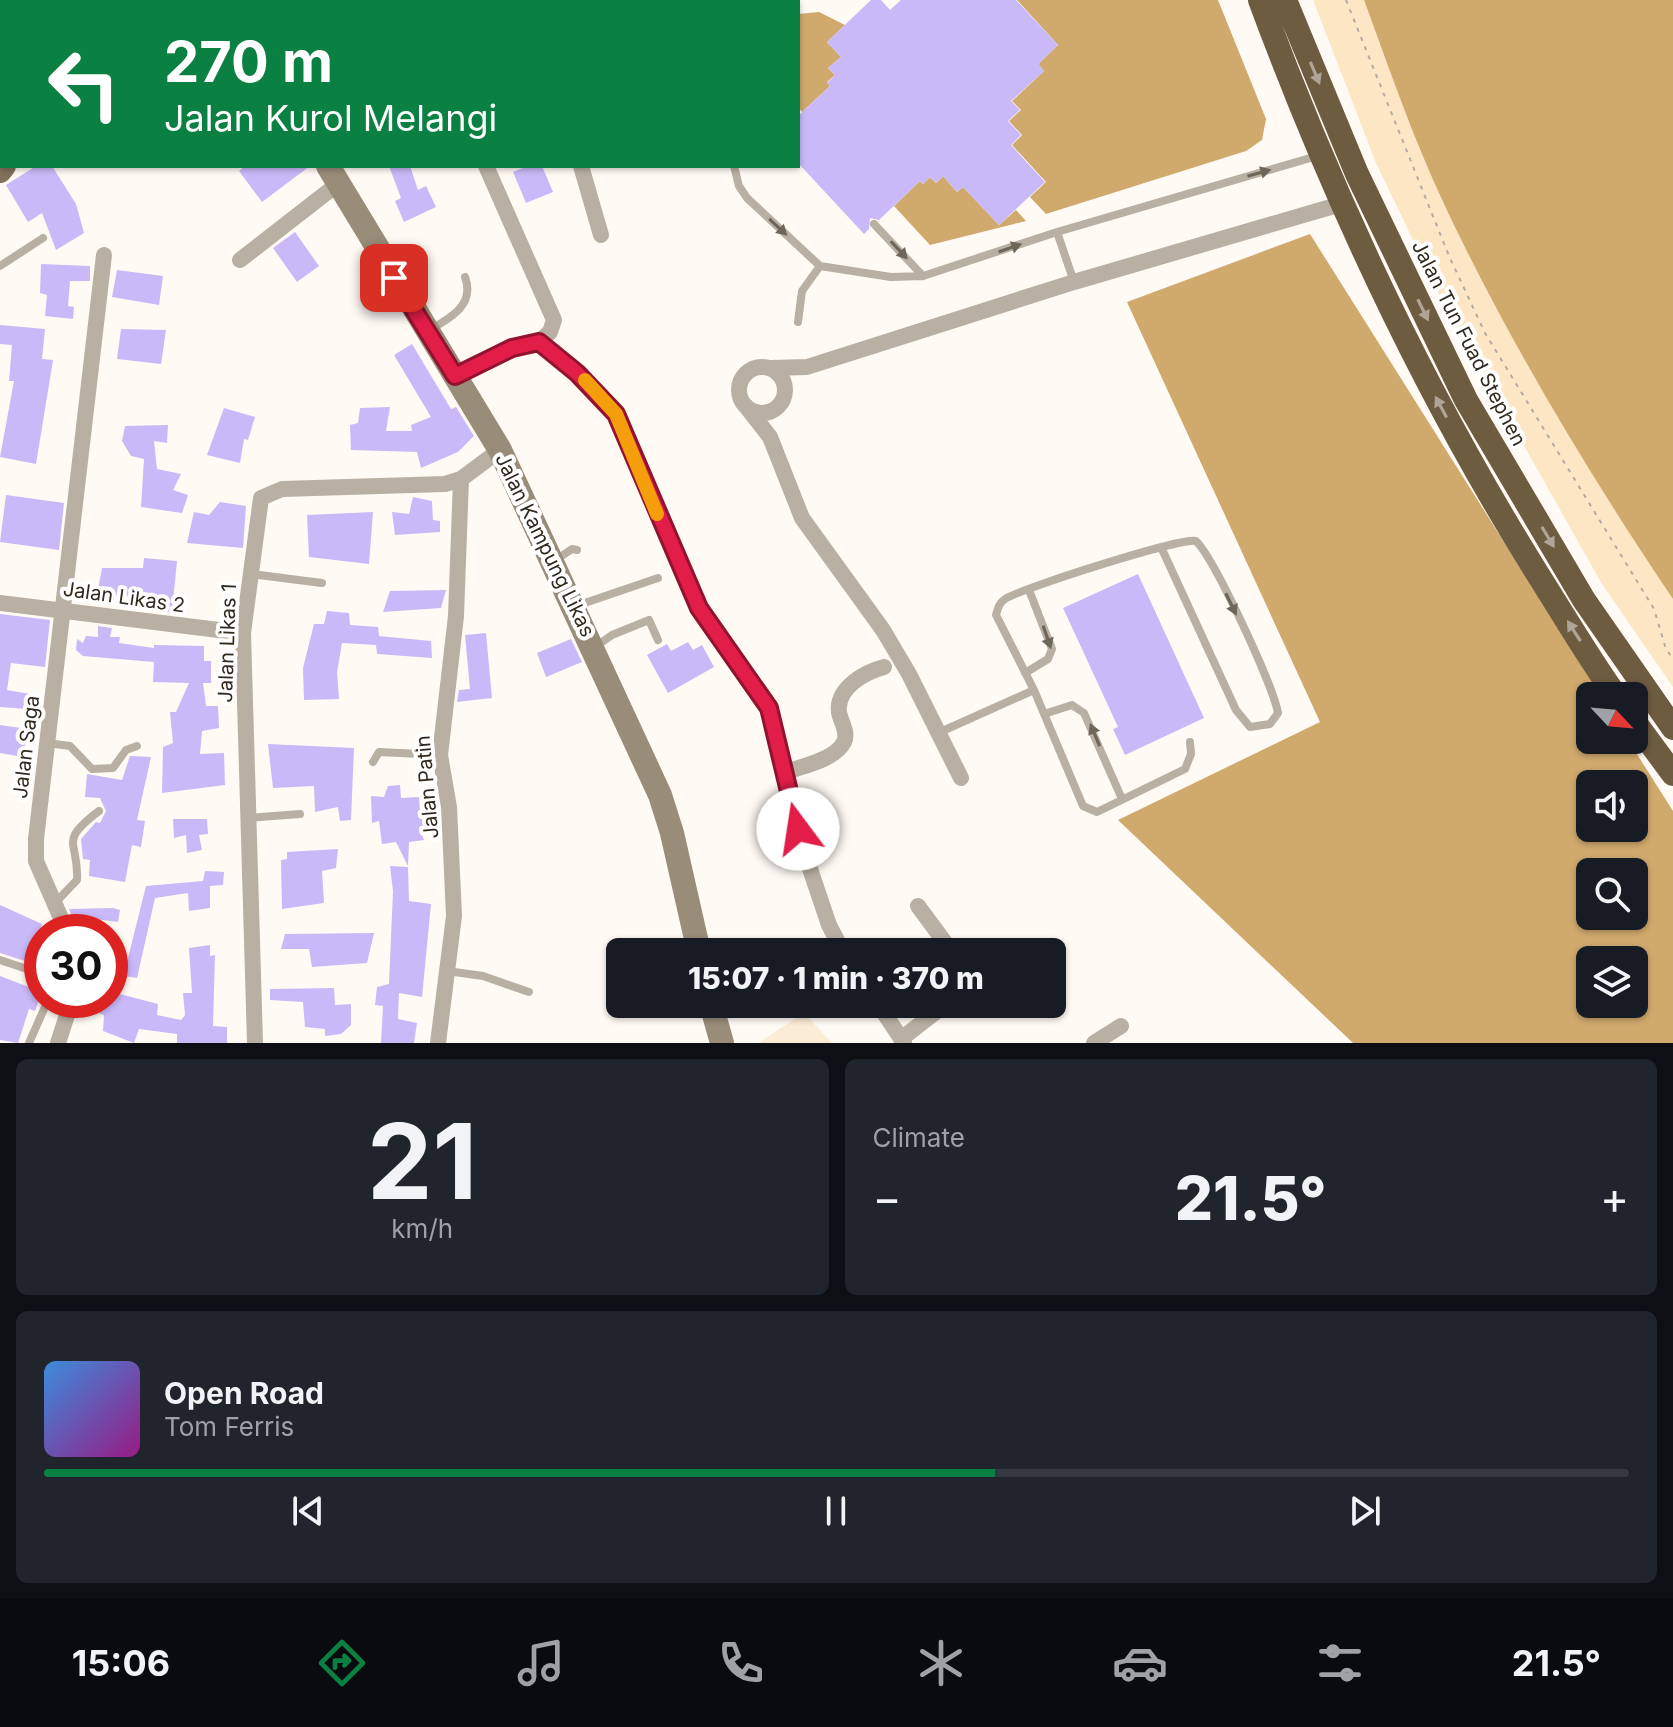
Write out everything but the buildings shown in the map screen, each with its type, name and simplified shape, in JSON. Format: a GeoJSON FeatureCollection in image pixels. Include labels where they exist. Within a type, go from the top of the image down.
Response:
{"type":"FeatureCollection","features":[{"type":"Feature","properties":{"kind":"highway"},"geometry":{"type":"LineString","coordinates":[[1260,0],[1319,155],[1395,320],[1493,501],[1607,682]]}},
{"type":"Feature","properties":{"kind":"highway","name":"Jalan Tun Fuad Stephen"},"geometry":{"type":"LineString","coordinates":[[1285,0],[1357,174],[1466,400],[1584,600],[1673,728]]}},
{"type":"Feature","properties":{"kind":"highway"},"geometry":{"type":"LineString","coordinates":[[1648,740],[1673,774]]}},
{"type":"Feature","properties":{"kind":"main road","name":"Jalan Kampung Likas"},"geometry":{"type":"LineString","coordinates":[[333,174],[500,450],[554,561],[660,795],[672,833],[696,938]]}},
{"type":"Feature","properties":{"kind":"main road"},"geometry":{"type":"LineString","coordinates":[[715,1018],[722,1043]]}},
{"type":"Feature","properties":{"kind":"street"},"geometry":{"type":"LineString","coordinates":[[455,376],[512,348],[539,342],[550,332],[554,320],[487,168]]}},
{"type":"Feature","properties":{"kind":"street"},"geometry":{"type":"LineString","coordinates":[[582,168],[601,235]]}},
{"type":"Feature","properties":{"kind":"street"},"geometry":{"type":"LineString","coordinates":[[240,260],[333,174]]}},
{"type":"Feature","properties":{"kind":"street"},"geometry":{"type":"LineString","coordinates":[[961,778],[883,630],[802,518],[770,437],[745,405],[739,391],[744,376],[756,367],[807,367],[1074,282],[1341,204]]}},
{"type":"Feature","properties":{"kind":"street","name":"Jalan Saga"},"geometry":{"type":"LineString","coordinates":[[60,914],[36,861],[46,743],[104,255]]}},
{"type":"Feature","properties":{"kind":"street"},"geometry":{"type":"LineString","coordinates":[[539,342],[570,367],[616,414],[699,608],[769,708],[823,911],[836,938]]}},
{"type":"Feature","properties":{"kind":"street"},"geometry":{"type":"LineString","coordinates":[[745,405],[765,413],[782,399],[807,367]]}},
{"type":"Feature","properties":{"kind":"street"},"geometry":{"type":"LineString","coordinates":[[770,437],[782,399],[782,378],[771,368]]}},
{"type":"Feature","properties":{"kind":"street","name":"Jalan Likas 1"},"geometry":{"type":"LineString","coordinates":[[255,1043],[243,633],[258,506],[266,493],[311,488],[425,486],[461,479],[500,450]]}},
{"type":"Feature","properties":{"kind":"street","name":"Jalan Patin"},"geometry":{"type":"LineString","coordinates":[[438,1043],[454,916],[449,807],[440,755],[456,616],[461,479]]}},
{"type":"Feature","properties":{"kind":"street","name":"Jalan Likas 2"},"geometry":{"type":"LineString","coordinates":[[0,603],[243,633]]}},
{"type":"Feature","properties":{"kind":"street"},"geometry":{"type":"LineString","coordinates":[[784,773],[831,755],[844,742],[845,730],[839,704],[843,692],[868,672],[884,667]]}},
{"type":"Feature","properties":{"kind":"street"},"geometry":{"type":"LineString","coordinates":[[918,906],[942,938]]}},
{"type":"Feature","properties":{"kind":"street"},"geometry":{"type":"LineString","coordinates":[[58,1043],[66,1018]]}},
{"type":"Feature","properties":{"kind":"street"},"geometry":{"type":"LineString","coordinates":[[887,1018],[903,1041],[930,1018]]}},
{"type":"Feature","properties":{"kind":"street"},"geometry":{"type":"LineString","coordinates":[[1094,1043],[1121,1026]]}},
{"type":"Feature","properties":{"kind":"lane"},"geometry":{"type":"LineString","coordinates":[[734,168],[739,186],[747,198],[820,266],[891,277],[923,276],[1057,232],[1319,155]]}},
{"type":"Feature","properties":{"kind":"lane"},"geometry":{"type":"LineString","coordinates":[[874,224],[923,276]]}},
{"type":"Feature","properties":{"kind":"lane"},"geometry":{"type":"LineString","coordinates":[[1057,232],[1074,282]]}},
{"type":"Feature","properties":{"kind":"lane"},"geometry":{"type":"LineString","coordinates":[[0,266],[43,238]]}},
{"type":"Feature","properties":{"kind":"lane"},"geometry":{"type":"LineString","coordinates":[[798,322],[802,291],[820,266]]}},
{"type":"Feature","properties":{"kind":"lane"},"geometry":{"type":"LineString","coordinates":[[427,332],[465,304],[469,288],[465,277]]}},
{"type":"Feature","properties":{"kind":"lane"},"geometry":{"type":"LineString","coordinates":[[1161,547],[1236,710],[1250,727],[1270,724],[1278,713],[1271,690],[1206,552],[1191,539],[1161,547],[1007,597],[996,615],[1034,690],[1083,806],[1097,812],[1185,769],[1191,754],[1190,742]]}},
{"type":"Feature","properties":{"kind":"lane"},"geometry":{"type":"LineString","coordinates":[[554,561],[572,549],[577,550]]}},
{"type":"Feature","properties":{"kind":"lane"},"geometry":{"type":"LineString","coordinates":[[250,574],[322,583]]}},
{"type":"Feature","properties":{"kind":"lane"},"geometry":{"type":"LineString","coordinates":[[575,606],[658,578]]}},
{"type":"Feature","properties":{"kind":"lane"},"geometry":{"type":"LineString","coordinates":[[1025,673],[1048,659],[1052,649],[1029,590]]}},
{"type":"Feature","properties":{"kind":"lane"},"geometry":{"type":"LineString","coordinates":[[594,647],[612,635],[649,620],[658,640]]}},
{"type":"Feature","properties":{"kind":"lane"},"geometry":{"type":"LineString","coordinates":[[938,733],[1034,690]]}},
{"type":"Feature","properties":{"kind":"lane"},"geometry":{"type":"LineString","coordinates":[[1044,714],[1072,705],[1084,713],[1122,799]]}},
{"type":"Feature","properties":{"kind":"lane"},"geometry":{"type":"LineString","coordinates":[[46,743],[70,746],[92,769],[113,768],[123,759],[126,750],[137,746]]}},
{"type":"Feature","properties":{"kind":"lane"},"geometry":{"type":"LineString","coordinates":[[373,762],[379,752],[440,755]]}},
{"type":"Feature","properties":{"kind":"lane"},"geometry":{"type":"LineString","coordinates":[[55,903],[77,880],[72,839],[77,829],[99,811]]}},
{"type":"Feature","properties":{"kind":"lane"},"geometry":{"type":"LineString","coordinates":[[247,818],[300,814]]}},
{"type":"Feature","properties":{"kind":"lane"},"geometry":{"type":"LineString","coordinates":[[0,960],[24,968]]}},
{"type":"Feature","properties":{"kind":"lane"},"geometry":{"type":"LineString","coordinates":[[446,971],[483,976],[529,992]]}},
{"type":"Feature","properties":{"kind":"lane"},"geometry":{"type":"LineString","coordinates":[[29,1043],[40,1018]]}},
{"type":"Feature","properties":{"kind":"path"},"geometry":{"type":"LineString","coordinates":[[1346,0],[1449,256],[1485,333],[1654,609],[1666,649],[1673,659]]}},
{"type":"Feature","properties":{"kind":"shaded area"},"geometry":{"type":"Polygon","coordinates":[[[1017,0],[1218,0],[1266,119],[1262,140],[1246,151],[1046,214],[1030,197],[1046,182],[1012,145],[1022,135],[1009,121],[1021,110],[1012,101],[1044,71],[1038,64],[1058,45],[1017,0]]]}},
{"type":"Feature","properties":{"kind":"shaded area"},"geometry":{"type":"Polygon","coordinates":[[[1313,0],[1364,0],[1443,203],[1509,329],[1673,599],[1673,687],[1602,584],[1443,302],[1376,163],[1313,0]]]}},
{"type":"Feature","properties":{"kind":"shaded area"},"geometry":{"type":"Polygon","coordinates":[[[1364,0],[1673,0],[1673,599],[1551,406],[1495,305],[1422,154],[1364,0]]]}},
{"type":"Feature","properties":{"kind":"shaded area"},"geometry":{"type":"Polygon","coordinates":[[[819,12],[845,25],[827,42],[841,57],[828,68],[835,75],[827,82],[830,86],[802,112],[800,110],[800,14],[819,12]]]}},
{"type":"Feature","properties":{"kind":"shaded area"},"geometry":{"type":"Polygon","coordinates":[[[943,176],[957,192],[963,187],[999,225],[1016,210],[1026,221],[930,245],[894,206],[920,181],[923,184],[930,177],[936,183],[943,176]]]}},
{"type":"Feature","properties":{"kind":"shaded area"},"geometry":{"type":"Polygon","coordinates":[[[1310,234],[1592,682],[1576,682],[1576,754],[1637,754],[1647,770],[1576,770],[1576,842],[1648,842],[1648,772],[1673,811],[1673,1043],[1353,1043],[1118,820],[1320,722],[1127,302],[1310,234]]]}},
{"type":"Feature","properties":{"kind":"shaded area"},"geometry":{"type":"Polygon","coordinates":[[[796,1018],[809,1018],[832,1043],[758,1043],[796,1018]]]}},
{"type":"Feature","properties":{"kind":"slow traffic"},"geometry":{"type":"LineString","coordinates":[[585,380],[616,414],[657,514]]}},
{"type":"Feature","properties":{"kind":"route"},"geometry":{"type":"LineString","coordinates":[[394,278],[455,376],[512,348],[539,342],[577,373],[616,414],[668,542],[699,608],[769,708],[798,829]]}}]}
